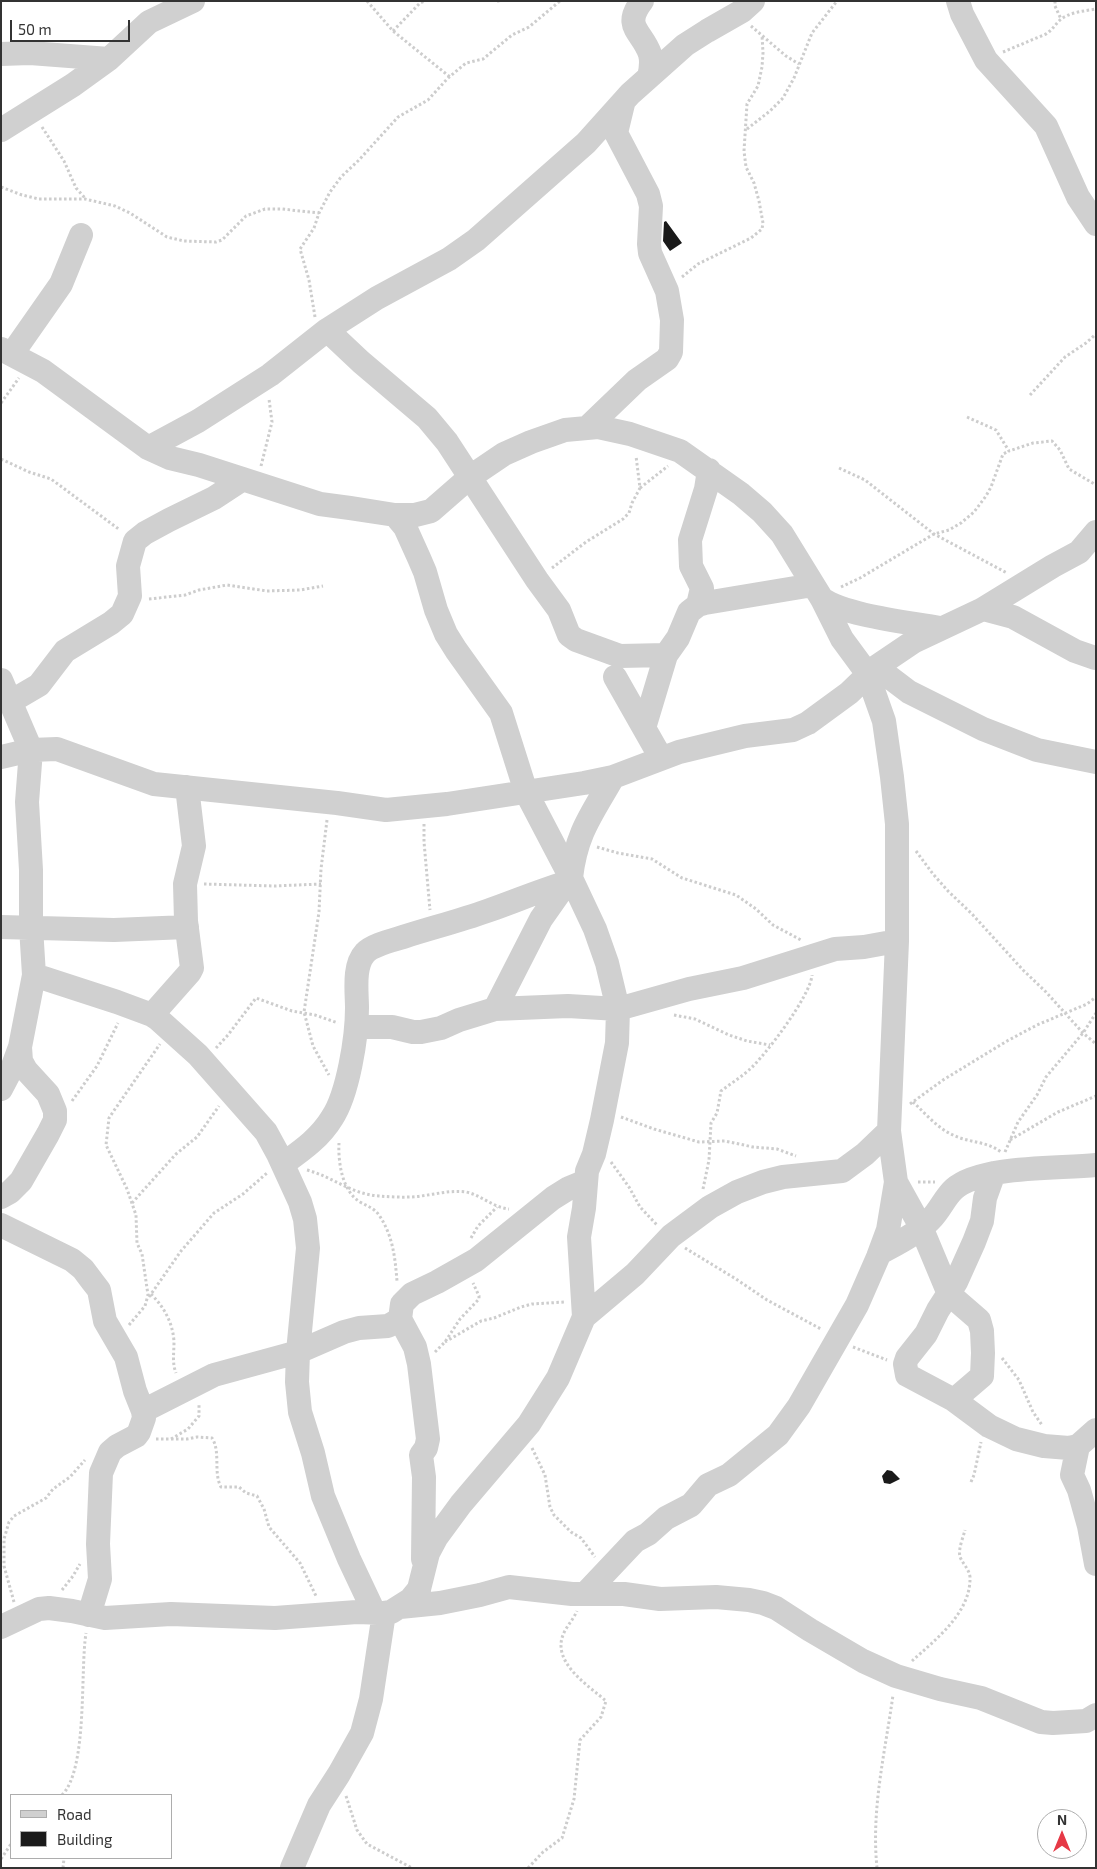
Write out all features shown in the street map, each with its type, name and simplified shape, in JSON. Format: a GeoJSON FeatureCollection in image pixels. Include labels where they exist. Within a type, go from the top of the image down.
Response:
{"type":"FeatureCollection","features":[{"type":"Feature","properties":{"kind":"street"},"geometry":{"type":"LineString","coordinates":[[1,130],[33,111],[109,59],[149,22],[193,1]]}},
{"type":"Feature","properties":{"kind":"street"},"geometry":{"type":"LineString","coordinates":[[642,1],[634,12],[633,23],[650,55],[652,64],[650,77]]}},
{"type":"Feature","properties":{"kind":"street"},"geometry":{"type":"LineString","coordinates":[[956,6],[986,60],[1046,126],[1078,197],[1096,224]]}},
{"type":"Feature","properties":{"kind":"street"},"geometry":{"type":"LineString","coordinates":[[148,448],[198,421],[265,378],[327,330],[377,298],[449,259],[476,240],[586,143],[623,102],[685,45],[745,7]]}},
{"type":"Feature","properties":{"kind":"street"},"geometry":{"type":"LineString","coordinates":[[1,54],[30,53],[109,59]]}},
{"type":"Feature","properties":{"kind":"street"},"geometry":{"type":"LineString","coordinates":[[587,428],[637,380],[667,359],[671,352],[672,320],[667,291],[650,253],[650,206],[648,194],[616,133],[616,126],[623,102]]}},
{"type":"Feature","properties":{"kind":"street"},"geometry":{"type":"LineString","coordinates":[[81,235],[61,284],[14,355],[43,371],[148,448],[170,458],[320,504],[395,515],[415,515],[431,511],[470,477],[504,454],[531,442],[565,430],[587,428],[598,428],[630,434],[684,454],[709,470],[762,512],[782,534],[842,639],[871,670],[909,692],[983,729],[1037,750],[1096,762]]}},
{"type":"Feature","properties":{"kind":"street"},"geometry":{"type":"LineString","coordinates":[[327,330],[361,362],[427,418],[446,442],[537,580],[560,610],[569,635],[576,640],[620,656],[666,654]]}},
{"type":"Feature","properties":{"kind":"street"},"geometry":{"type":"LineString","coordinates":[[698,605],[702,588],[691,566],[690,540],[706,489],[709,470]]}},
{"type":"Feature","properties":{"kind":"street"},"geometry":{"type":"LineString","coordinates":[[10,702],[39,685],[66,650],[111,623],[122,614],[130,596],[128,566],[135,541],[168,520],[250,481]]}},
{"type":"Feature","properties":{"kind":"street"},"geometry":{"type":"LineString","coordinates":[[386,1611],[410,1600],[419,1589],[428,1553],[436,1538],[527,1426],[558,1378],[584,1308],[579,1237],[587,1171],[601,1124],[617,1043],[618,1008],[607,963],[599,940],[526,792],[501,713],[446,634],[419,558],[405,527],[395,515]]}},
{"type":"Feature","properties":{"kind":"street"},"geometry":{"type":"LineString","coordinates":[[1,757],[31,750],[57,749],[154,784],[187,786],[386,810],[526,792],[613,777],[661,758],[745,736],[793,730],[808,722],[849,693],[871,670],[912,642],[983,609],[1025,582],[1079,552],[1096,532]]}},
{"type":"Feature","properties":{"kind":"street"},"geometry":{"type":"LineString","coordinates":[[644,728],[666,654],[678,638],[689,612],[698,605],[818,594],[830,605],[857,613],[940,628]]}},
{"type":"Feature","properties":{"kind":"street"},"geometry":{"type":"LineString","coordinates":[[983,609],[1014,618],[1075,650],[1095,658]]}},
{"type":"Feature","properties":{"kind":"street"},"geometry":{"type":"LineString","coordinates":[[588,1594],[635,1541],[648,1534],[666,1518],[691,1505],[708,1485],[729,1474],[778,1435],[799,1406],[857,1305],[888,1230],[896,1181],[890,1125],[897,940],[897,824],[884,721],[871,670]]}},
{"type":"Feature","properties":{"kind":"street"},"geometry":{"type":"LineString","coordinates":[[615,677],[661,758]]}},
{"type":"Feature","properties":{"kind":"street"},"geometry":{"type":"LineString","coordinates":[[1,680],[31,750],[27,802],[34,975],[20,1047],[1,1089]]}},
{"type":"Feature","properties":{"kind":"street"},"geometry":{"type":"LineString","coordinates":[[495,1008],[541,919],[570,880],[574,856],[584,828],[613,777]]}},
{"type":"Feature","properties":{"kind":"street"},"geometry":{"type":"LineString","coordinates":[[142,1011],[190,972],[192,968],[187,927],[185,884],[194,846],[187,786]]}},
{"type":"Feature","properties":{"kind":"street"},"geometry":{"type":"LineString","coordinates":[[544,826],[564,828],[577,826],[584,828]]}},
{"type":"Feature","properties":{"kind":"street"},"geometry":{"type":"LineString","coordinates":[[282,1163],[310,1144],[322,1132],[333,1117],[341,1097],[357,1029],[358,976],[360,961],[365,952],[398,938],[485,912],[570,880]]}},
{"type":"Feature","properties":{"kind":"street"},"geometry":{"type":"LineString","coordinates":[[1,927],[31,926],[114,930],[187,927]]}},
{"type":"Feature","properties":{"kind":"street"},"geometry":{"type":"LineString","coordinates":[[357,1029],[392,1027],[413,1032],[430,1032],[495,1008],[568,1006],[618,1008],[689,989],[743,978],[845,947],[877,946],[897,940]]}},
{"type":"Feature","properties":{"kind":"street"},"geometry":{"type":"LineString","coordinates":[[34,975],[142,1011],[174,1032],[205,1063],[266,1132],[300,1202],[305,1220],[308,1248],[298,1352],[297,1382],[300,1412],[313,1453],[323,1496],[349,1559],[386,1611],[372,1700],[362,1733],[340,1774],[319,1805],[292,1868]]}},
{"type":"Feature","properties":{"kind":"street"},"geometry":{"type":"LineString","coordinates":[[4,1192],[21,1180],[31,1165],[48,1134],[54,1120],[55,1111],[48,1094],[26,1070],[21,1061],[20,1047]]}},
{"type":"Feature","properties":{"kind":"street"},"geometry":{"type":"LineString","coordinates":[[584,1308],[635,1274],[671,1236],[699,1214],[729,1196],[763,1182],[783,1177],[842,1171],[865,1154],[890,1125]]}},
{"type":"Feature","properties":{"kind":"street"},"geometry":{"type":"LineString","coordinates":[[880,1252],[904,1240],[931,1219],[953,1190],[962,1184],[1002,1171],[1096,1166]]}},
{"type":"Feature","properties":{"kind":"street"},"geometry":{"type":"LineString","coordinates":[[994,1173],[985,1198],[982,1221],[956,1282],[926,1334],[904,1364],[908,1374],[954,1400],[983,1422],[1016,1439],[1069,1448],[1078,1446],[1096,1430]]}},
{"type":"Feature","properties":{"kind":"street"},"geometry":{"type":"LineString","coordinates":[[143,1411],[214,1374],[298,1352],[344,1332],[359,1328],[382,1328],[400,1314],[405,1300],[412,1294],[470,1263],[491,1249],[553,1198],[569,1188],[586,1181]]}},
{"type":"Feature","properties":{"kind":"street"},"geometry":{"type":"LineString","coordinates":[[896,1181],[921,1227],[949,1294],[979,1320],[982,1331],[982,1376],[954,1400]]}},
{"type":"Feature","properties":{"kind":"street"},"geometry":{"type":"LineString","coordinates":[[1,1225],[50,1248],[72,1260],[83,1269],[99,1290],[105,1321],[120,1343],[126,1356],[135,1391],[143,1411],[142,1425],[136,1436],[110,1452],[101,1473],[98,1544],[100,1579],[90,1615]]}},
{"type":"Feature","properties":{"kind":"street"},"geometry":{"type":"LineString","coordinates":[[400,1314],[415,1347],[428,1439],[426,1448],[421,1455],[424,1477],[424,1566]]}},
{"type":"Feature","properties":{"kind":"street"},"geometry":{"type":"LineString","coordinates":[[1078,1446],[1072,1475],[1079,1490],[1089,1526],[1096,1564]]}},
{"type":"Feature","properties":{"kind":"street"},"geometry":{"type":"LineString","coordinates":[[1,1627],[42,1608],[72,1610],[105,1618],[171,1614],[274,1618],[386,1611],[440,1603],[509,1587],[588,1594],[624,1594],[660,1599],[716,1597],[763,1603],[776,1608],[863,1661],[896,1676],[940,1689],[981,1698],[1041,1722],[1086,1721],[1096,1715]]}},
{"type":"Feature","properties":{"kind":"path"},"geometry":{"type":"LineString","coordinates":[[367,1],[393,31],[450,77]]}},
{"type":"Feature","properties":{"kind":"path"},"geometry":{"type":"LineString","coordinates":[[393,31],[420,3],[425,1]]}},
{"type":"Feature","properties":{"kind":"path"},"geometry":{"type":"LineString","coordinates":[[497,1],[502,1]]}},
{"type":"Feature","properties":{"kind":"path"},"geometry":{"type":"LineString","coordinates":[[327,330],[314,316],[309,280],[300,249],[314,228],[319,213],[330,192],[341,177],[398,117],[428,100],[466,63],[483,59],[512,35],[529,27],[560,1]]}},
{"type":"Feature","properties":{"kind":"path"},"geometry":{"type":"LineString","coordinates":[[747,129],[783,98],[794,78],[812,33],[837,1]]}},
{"type":"Feature","properties":{"kind":"path"},"geometry":{"type":"LineString","coordinates":[[1055,1],[1055,6],[1061,19]]}},
{"type":"Feature","properties":{"kind":"path"},"geometry":{"type":"LineString","coordinates":[[745,7],[762,35],[786,56],[799,64]]}},
{"type":"Feature","properties":{"kind":"path"},"geometry":{"type":"LineString","coordinates":[[986,60],[1052,31],[1061,19],[1079,12],[1096,9]]}},
{"type":"Feature","properties":{"kind":"path"},"geometry":{"type":"LineString","coordinates":[[667,291],[698,264],[751,238],[762,229],[763,223],[759,201],[745,161],[748,104],[758,86],[762,67],[762,35]]}},
{"type":"Feature","properties":{"kind":"path"},"geometry":{"type":"LineString","coordinates":[[33,111],[64,161],[76,188],[86,199]]}},
{"type":"Feature","properties":{"kind":"path"},"geometry":{"type":"LineString","coordinates":[[1,187],[39,199],[86,199],[115,206],[130,213],[167,238],[198,242],[222,240],[246,216],[266,210],[282,209],[319,213]]}},
{"type":"Feature","properties":{"kind":"path"},"geometry":{"type":"LineString","coordinates":[[1030,395],[1065,356],[1086,343],[1096,334]]}},
{"type":"Feature","properties":{"kind":"path"},"geometry":{"type":"LineString","coordinates":[[1,403],[14,355]]}},
{"type":"Feature","properties":{"kind":"path"},"geometry":{"type":"LineString","coordinates":[[250,481],[263,455],[272,422],[265,378]]}},
{"type":"Feature","properties":{"kind":"path"},"geometry":{"type":"LineString","coordinates":[[967,417],[996,430],[1009,451]]}},
{"type":"Feature","properties":{"kind":"path"},"geometry":{"type":"LineString","coordinates":[[630,434],[635,452],[640,488]]}},
{"type":"Feature","properties":{"kind":"path"},"geometry":{"type":"LineString","coordinates":[[818,594],[860,578],[934,534],[949,530],[961,523],[974,512],[989,492],[1003,454],[1009,451],[1034,443],[1052,441],[1060,450],[1069,469],[1096,485]]}},
{"type":"Feature","properties":{"kind":"path"},"geometry":{"type":"LineString","coordinates":[[537,580],[586,542],[629,513],[640,488],[676,458],[684,454]]}},
{"type":"Feature","properties":{"kind":"path"},"geometry":{"type":"LineString","coordinates":[[1,459],[29,472],[51,479],[135,541]]}},
{"type":"Feature","properties":{"kind":"path"},"geometry":{"type":"LineString","coordinates":[[839,468],[865,480],[934,534],[1025,582]]}},
{"type":"Feature","properties":{"kind":"path"},"geometry":{"type":"LineString","coordinates":[[128,602],[185,595],[199,590],[227,585],[267,591],[300,590],[323,586]]}},
{"type":"Feature","properties":{"kind":"path"},"geometry":{"type":"LineString","coordinates":[[329,802],[319,912],[304,1012],[313,1046],[341,1097]]}},
{"type":"Feature","properties":{"kind":"path"},"geometry":{"type":"LineString","coordinates":[[428,806],[424,822],[424,842],[432,928]]}},
{"type":"Feature","properties":{"kind":"path"},"geometry":{"type":"LineString","coordinates":[[584,828],[594,846],[652,859],[682,878],[736,894],[781,930],[825,952],[814,969],[812,983],[784,1028],[752,1068],[721,1091],[717,1113],[712,1123],[709,1160],[699,1214]]}},
{"type":"Feature","properties":{"kind":"path"},"geometry":{"type":"LineString","coordinates":[[914,848],[943,885],[1083,1033],[1096,1044]]}},
{"type":"Feature","properties":{"kind":"path"},"geometry":{"type":"LineString","coordinates":[[185,884],[274,886],[321,884]]}},
{"type":"Feature","properties":{"kind":"path"},"geometry":{"type":"LineString","coordinates":[[890,1125],[913,1102],[944,1080],[1007,1041],[1087,1004],[1096,997]]}},
{"type":"Feature","properties":{"kind":"path"},"geometry":{"type":"LineString","coordinates":[[205,1063],[255,998],[292,1011],[304,1012],[333,1020],[357,1029]]}},
{"type":"Feature","properties":{"kind":"path"},"geometry":{"type":"LineString","coordinates":[[54,1120],[66,1109],[88,1080],[115,1028],[142,1011]]}},
{"type":"Feature","properties":{"kind":"path"},"geometry":{"type":"LineString","coordinates":[[670,1014],[695,1019],[747,1041],[770,1045]]}},
{"type":"Feature","properties":{"kind":"path"},"geometry":{"type":"LineString","coordinates":[[913,1102],[941,1128],[952,1135],[990,1145],[1004,1155],[1018,1122],[1038,1095],[1046,1077],[1083,1033],[1096,1014]]}},
{"type":"Feature","properties":{"kind":"path"},"geometry":{"type":"LineString","coordinates":[[148,1298],[142,1254],[137,1243],[136,1215],[127,1189],[106,1144],[109,1118],[155,1051],[174,1032]]}},
{"type":"Feature","properties":{"kind":"path"},"geometry":{"type":"LineString","coordinates":[[132,1204],[176,1154],[197,1137],[230,1091]]}},
{"type":"Feature","properties":{"kind":"path"},"geometry":{"type":"LineString","coordinates":[[1010,1140],[1058,1112],[1096,1096]]}},
{"type":"Feature","properties":{"kind":"path"},"geometry":{"type":"LineString","coordinates":[[803,1158],[777,1149],[753,1148],[725,1141],[699,1142],[654,1130],[617,1116],[601,1124],[611,1162],[629,1187],[640,1207],[654,1223],[693,1254],[767,1300],[853,1347],[897,1365],[908,1374]]}},
{"type":"Feature","properties":{"kind":"path"},"geometry":{"type":"LineString","coordinates":[[340,1138],[340,1166],[348,1189],[356,1199],[377,1213],[393,1245],[400,1314]]}},
{"type":"Feature","properties":{"kind":"path"},"geometry":{"type":"LineString","coordinates":[[120,1343],[134,1318],[145,1306],[148,1298],[181,1252],[214,1213],[282,1163],[322,1174],[348,1189],[365,1195],[409,1197],[443,1192],[466,1192],[501,1208],[516,1208]]}},
{"type":"Feature","properties":{"kind":"path"},"geometry":{"type":"LineString","coordinates":[[896,1181],[937,1182]]}},
{"type":"Feature","properties":{"kind":"path"},"geometry":{"type":"LineString","coordinates":[[445,1342],[460,1319],[479,1298],[472,1281],[470,1263]]}},
{"type":"Feature","properties":{"kind":"path"},"geometry":{"type":"LineString","coordinates":[[147,1290],[159,1302],[171,1324],[174,1341],[175,1371],[198,1402],[200,1412],[188,1429],[172,1439]]}},
{"type":"Feature","properties":{"kind":"path"},"geometry":{"type":"LineString","coordinates":[[419,1365],[445,1342],[481,1321],[521,1307],[584,1308]]}},
{"type":"Feature","properties":{"kind":"path"},"geometry":{"type":"LineString","coordinates":[[998,1352],[1019,1380],[1033,1412],[1045,1430],[1050,1446]]}},
{"type":"Feature","properties":{"kind":"path"},"geometry":{"type":"LineString","coordinates":[[971,1482],[974,1475],[983,1422]]}},
{"type":"Feature","properties":{"kind":"path"},"geometry":{"type":"LineString","coordinates":[[527,1426],[532,1448],[547,1483],[550,1506],[554,1515],[571,1532],[587,1544],[607,1571]]}},
{"type":"Feature","properties":{"kind":"path"},"geometry":{"type":"LineString","coordinates":[[130,1439],[212,1438],[215,1445],[217,1472],[221,1487],[239,1488],[254,1494],[259,1499],[270,1527],[305,1571],[325,1615]]}},
{"type":"Feature","properties":{"kind":"path"},"geometry":{"type":"LineString","coordinates":[[89,1458],[46,1498],[14,1516],[6,1528],[4,1566],[12,1600],[16,1603],[42,1608],[73,1576],[88,1552],[98,1544]]}},
{"type":"Feature","properties":{"kind":"path"},"geometry":{"type":"LineString","coordinates":[[877,1868],[875,1829],[880,1775],[896,1676],[946,1629],[967,1596],[970,1581],[969,1572],[960,1558],[965,1530]]}},
{"type":"Feature","properties":{"kind":"path"},"geometry":{"type":"LineString","coordinates":[[528,1868],[562,1838],[574,1799],[580,1740],[601,1717],[606,1704],[606,1701],[584,1683],[570,1668],[561,1647],[563,1636],[588,1594]]}},
{"type":"Feature","properties":{"kind":"path"},"geometry":{"type":"LineString","coordinates":[[63,1794],[71,1784],[77,1760],[82,1715],[83,1659],[90,1615]]}},
{"type":"Feature","properties":{"kind":"path"},"geometry":{"type":"LineString","coordinates":[[340,1774],[357,1830],[367,1844],[412,1868]]}},
{"type":"Feature","properties":{"kind":"path"},"geometry":{"type":"LineString","coordinates":[[1,1859],[10,1846]]}},
{"type":"Feature","properties":{"kind":"building"},"geometry":{"type":"Polygon","coordinates":[[[666,221],[682,243],[670,251],[663,241],[664,222],[666,221]]]}},
{"type":"Feature","properties":{"kind":"building"},"geometry":{"type":"Polygon","coordinates":[[[887,1470],[892,1471],[900,1479],[890,1484],[884,1483],[882,1476],[887,1470]]]}}]}
